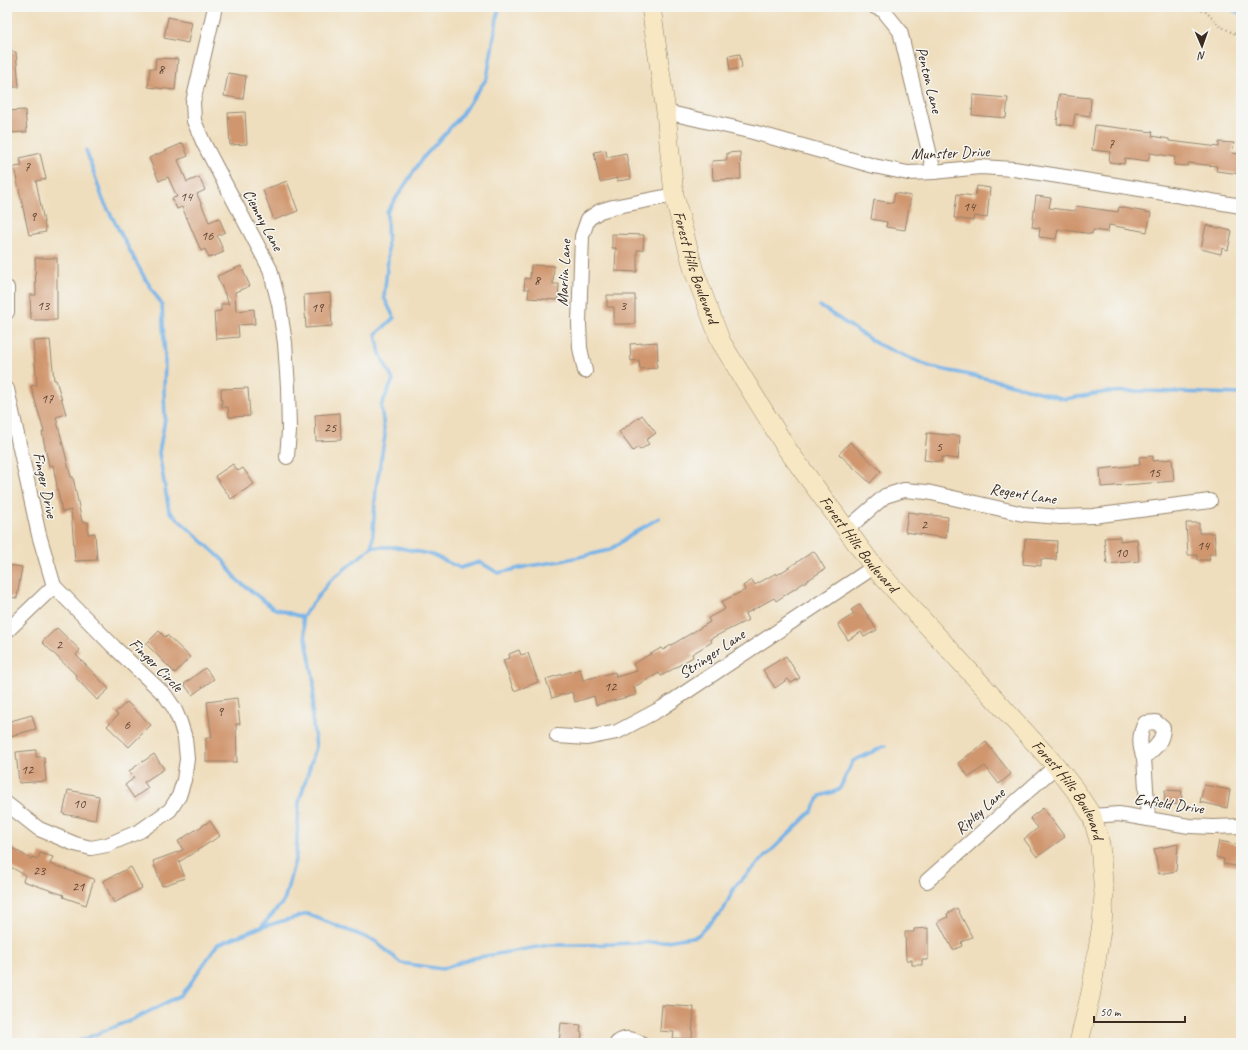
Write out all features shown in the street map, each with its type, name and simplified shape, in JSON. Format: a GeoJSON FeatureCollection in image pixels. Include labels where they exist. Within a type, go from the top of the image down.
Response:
{"type":"FeatureCollection","features":[{"type":"Feature","properties":{"kind":"main road","name":"Forest Hills Boulevard"},"geometry":{"type":"LineString","coordinates":[[652,7],[666,112],[674,195],[694,271],[721,342],[787,449],[874,567],[1056,766],[1075,790],[1092,816],[1100,844],[1104,895],[1102,924],[1091,992],[1080,1043]]}},
{"type":"Feature","properties":{"kind":"street","name":"Ciemny Lane"},"geometry":{"type":"LineString","coordinates":[[215,7],[193,102],[194,121],[204,144],[270,269],[279,304],[285,343],[289,431],[287,457]]}},
{"type":"Feature","properties":{"kind":"street","name":"Penton Lane"},"geometry":{"type":"LineString","coordinates":[[875,7],[883,10],[900,31],[934,172]]}},
{"type":"Feature","properties":{"kind":"street","name":"Munster Drive"},"geometry":{"type":"LineString","coordinates":[[666,112],[753,132],[874,166],[908,172],[934,172],[980,167],[1014,170],[1241,206]]}},
{"type":"Feature","properties":{"kind":"street","name":"Marlin Lane"},"geometry":{"type":"LineString","coordinates":[[584,371],[580,348],[579,323],[582,236],[588,219],[600,211],[613,207],[674,195]]}},
{"type":"Feature","properties":{"kind":"street"},"geometry":{"type":"LineString","coordinates":[[7,288],[7,312]]}},
{"type":"Feature","properties":{"kind":"street","name":"Finger Drive"},"geometry":{"type":"LineString","coordinates":[[7,389],[39,535],[54,586]]}},
{"type":"Feature","properties":{"kind":"street","name":"Regent Lane"},"geometry":{"type":"LineString","coordinates":[[846,530],[886,496],[904,490],[927,492],[1023,514],[1060,517],[1093,516],[1210,501]]}},
{"type":"Feature","properties":{"kind":"street","name":"Stringer Lane"},"geometry":{"type":"LineString","coordinates":[[557,736],[587,738],[617,732],[662,708],[874,567]]}},
{"type":"Feature","properties":{"kind":"street"},"geometry":{"type":"LineString","coordinates":[[7,631],[54,586]]}},
{"type":"Feature","properties":{"kind":"street","name":"Finger Circle"},"geometry":{"type":"LineString","coordinates":[[7,804],[39,829],[75,844],[92,848],[107,845],[140,831],[170,810],[180,796],[184,780],[187,759],[185,738],[174,708],[165,695],[54,586]]}},
{"type":"Feature","properties":{"kind":"street"},"geometry":{"type":"LineString","coordinates":[[1144,758],[1148,818]]}},
{"type":"Feature","properties":{"kind":"street","name":"Ripley Lane"},"geometry":{"type":"LineString","coordinates":[[927,881],[1056,766]]}},
{"type":"Feature","properties":{"kind":"street","name":"Enfield Drive"},"geometry":{"type":"LineString","coordinates":[[1092,816],[1119,814],[1189,826],[1241,826]]}},
{"type":"Feature","properties":{"kind":"street"},"geometry":{"type":"LineString","coordinates":[[617,1043],[624,1039],[631,1038],[640,1043]]}},
{"type":"Feature","properties":{"kind":"path"},"geometry":{"type":"LineString","coordinates":[[1190,7],[1206,12],[1220,26],[1241,37]]}},
{"type":"Feature","properties":{"kind":"building"},"geometry":{"type":"Polygon","coordinates":[[[168,17],[192,22],[188,43],[164,38],[168,17]]]}},
{"type":"Feature","properties":{"kind":"building"},"geometry":{"type":"Polygon","coordinates":[[[7,52],[16,52],[19,87],[7,87],[7,52]]]}},
{"type":"Feature","properties":{"kind":"building"},"geometry":{"type":"Polygon","coordinates":[[[740,54],[742,68],[730,70],[728,56],[740,54]]]}},
{"type":"Feature","properties":{"kind":"building"},"geometry":{"type":"Polygon","coordinates":[[[156,58],[178,59],[175,90],[148,87],[150,68],[155,69],[156,58]]]}},
{"type":"Feature","properties":{"kind":"building"},"geometry":{"type":"Polygon","coordinates":[[[228,73],[246,76],[243,99],[224,96],[228,73]]]}},
{"type":"Feature","properties":{"kind":"building"},"geometry":{"type":"Polygon","coordinates":[[[973,95],[1008,98],[1006,118],[972,115],[973,95]]]}},
{"type":"Feature","properties":{"kind":"building"},"geometry":{"type":"Polygon","coordinates":[[[1059,95],[1091,98],[1090,116],[1075,114],[1073,126],[1057,124],[1059,95]]]}},
{"type":"Feature","properties":{"kind":"building"},"geometry":{"type":"Polygon","coordinates":[[[25,110],[27,132],[7,133],[7,111],[25,110]]]}},
{"type":"Feature","properties":{"kind":"building"},"geometry":{"type":"Polygon","coordinates":[[[245,112],[247,144],[230,145],[228,113],[245,112]]]}},
{"type":"Feature","properties":{"kind":"building"},"geometry":{"type":"Polygon","coordinates":[[[1095,125],[1153,132],[1152,136],[1169,139],[1169,141],[1219,147],[1219,142],[1234,143],[1232,153],[1241,154],[1241,174],[1216,171],[1217,166],[1188,163],[1188,166],[1174,165],[1175,157],[1150,153],[1148,161],[1125,158],[1124,164],[1109,162],[1110,152],[1092,150],[1095,125]]]}},
{"type":"Feature","properties":{"kind":"building"},"geometry":{"type":"Polygon","coordinates":[[[183,143],[188,156],[178,160],[187,182],[199,177],[205,190],[197,194],[209,222],[219,218],[225,232],[217,236],[224,252],[209,258],[205,249],[201,251],[182,207],[177,209],[172,198],[177,197],[168,177],[159,181],[149,158],[183,143]]]}},
{"type":"Feature","properties":{"kind":"building"},"geometry":{"type":"Polygon","coordinates":[[[606,150],[607,157],[626,153],[631,179],[617,181],[617,178],[600,182],[594,152],[606,150]]]}},
{"type":"Feature","properties":{"kind":"building"},"geometry":{"type":"Polygon","coordinates":[[[740,152],[741,179],[713,180],[712,161],[727,160],[727,153],[740,152]]]}},
{"type":"Feature","properties":{"kind":"building"},"geometry":{"type":"Polygon","coordinates":[[[40,153],[46,179],[36,181],[46,232],[29,235],[14,167],[22,166],[20,158],[40,153]]]}},
{"type":"Feature","properties":{"kind":"building"},"geometry":{"type":"Polygon","coordinates":[[[287,181],[298,211],[274,220],[263,190],[287,181]]]}},
{"type":"Feature","properties":{"kind":"building"},"geometry":{"type":"Polygon","coordinates":[[[977,186],[990,188],[987,218],[974,216],[973,221],[954,218],[957,194],[975,196],[977,186]]]}},
{"type":"Feature","properties":{"kind":"building"},"geometry":{"type":"Polygon","coordinates":[[[895,193],[911,196],[905,230],[886,227],[887,222],[871,219],[874,200],[893,203],[895,193]]]}},
{"type":"Feature","properties":{"kind":"building"},"geometry":{"type":"Polygon","coordinates":[[[1036,196],[1051,198],[1049,208],[1075,211],[1076,206],[1118,212],[1119,207],[1151,213],[1147,232],[1109,225],[1108,232],[1093,230],[1092,234],[1058,229],[1056,239],[1039,237],[1040,228],[1032,227],[1036,196]]]}},
{"type":"Feature","properties":{"kind":"building"},"geometry":{"type":"Polygon","coordinates":[[[1206,225],[1232,231],[1228,250],[1222,248],[1221,254],[1201,249],[1206,225]]]}},
{"type":"Feature","properties":{"kind":"building"},"geometry":{"type":"Polygon","coordinates":[[[612,234],[644,235],[643,250],[637,250],[637,272],[615,271],[616,248],[612,248],[612,234]]]}},
{"type":"Feature","properties":{"kind":"building"},"geometry":{"type":"Polygon","coordinates":[[[35,258],[57,258],[57,320],[31,320],[30,295],[36,295],[35,258]]]}},
{"type":"Feature","properties":{"kind":"building"},"geometry":{"type":"Polygon","coordinates":[[[531,265],[554,266],[553,284],[559,284],[558,300],[528,298],[529,289],[524,289],[525,278],[530,279],[531,265]]]}},
{"type":"Feature","properties":{"kind":"building"},"geometry":{"type":"Polygon","coordinates":[[[241,266],[250,286],[235,292],[236,311],[254,309],[255,324],[238,325],[239,337],[216,339],[214,312],[221,311],[221,304],[229,304],[217,276],[241,266]]]}},
{"type":"Feature","properties":{"kind":"building"},"geometry":{"type":"Polygon","coordinates":[[[330,293],[332,326],[306,328],[304,295],[330,293]]]}},
{"type":"Feature","properties":{"kind":"building"},"geometry":{"type":"Polygon","coordinates":[[[607,295],[635,295],[635,324],[614,324],[614,307],[607,307],[607,295]]]}},
{"type":"Feature","properties":{"kind":"building"},"geometry":{"type":"Polygon","coordinates":[[[50,340],[54,380],[56,380],[66,414],[56,417],[71,477],[73,477],[82,522],[88,522],[88,534],[95,533],[97,560],[75,561],[71,510],[62,512],[53,465],[49,466],[42,432],[44,432],[31,386],[37,385],[33,341],[50,340]]]}},
{"type":"Feature","properties":{"kind":"building"},"geometry":{"type":"Polygon","coordinates":[[[657,342],[657,368],[640,369],[639,360],[631,361],[630,344],[657,342]]]}},
{"type":"Feature","properties":{"kind":"building"},"geometry":{"type":"Polygon","coordinates":[[[248,388],[250,416],[229,417],[228,407],[222,407],[221,389],[248,388]]]}},
{"type":"Feature","properties":{"kind":"building"},"geometry":{"type":"Polygon","coordinates":[[[340,413],[341,440],[316,441],[315,415],[340,413]]]}},
{"type":"Feature","properties":{"kind":"building"},"geometry":{"type":"Polygon","coordinates":[[[642,415],[656,433],[646,440],[649,444],[640,450],[638,447],[633,451],[619,432],[642,415]]]}},
{"type":"Feature","properties":{"kind":"building"},"geometry":{"type":"Polygon","coordinates":[[[927,433],[960,436],[958,459],[942,457],[941,462],[924,460],[927,433]]]}},
{"type":"Feature","properties":{"kind":"building"},"geometry":{"type":"Polygon","coordinates":[[[850,442],[881,471],[870,483],[839,454],[850,442]]]}},
{"type":"Feature","properties":{"kind":"building"},"geometry":{"type":"Polygon","coordinates":[[[1153,456],[1153,461],[1172,459],[1174,481],[1101,487],[1100,469],[1140,465],[1139,457],[1153,456]]]}},
{"type":"Feature","properties":{"kind":"building"},"geometry":{"type":"Polygon","coordinates":[[[233,464],[238,471],[243,468],[254,484],[231,499],[215,476],[233,464]]]}},
{"type":"Feature","properties":{"kind":"building"},"geometry":{"type":"Polygon","coordinates":[[[908,512],[948,517],[946,538],[905,532],[908,512]]]}},
{"type":"Feature","properties":{"kind":"building"},"geometry":{"type":"Polygon","coordinates":[[[1186,523],[1199,523],[1199,533],[1214,533],[1216,554],[1209,554],[1210,560],[1197,560],[1197,555],[1188,555],[1186,523]]]}},
{"type":"Feature","properties":{"kind":"building"},"geometry":{"type":"Polygon","coordinates":[[[1120,537],[1120,541],[1137,539],[1139,561],[1107,564],[1104,538],[1120,537]]]}},
{"type":"Feature","properties":{"kind":"building"},"geometry":{"type":"Polygon","coordinates":[[[1025,539],[1057,541],[1056,560],[1041,559],[1041,566],[1023,564],[1025,539]]]}},
{"type":"Feature","properties":{"kind":"building"},"geometry":{"type":"Polygon","coordinates":[[[814,551],[825,569],[776,601],[774,598],[745,614],[748,620],[710,639],[712,642],[692,654],[693,657],[661,676],[659,673],[634,687],[636,695],[596,705],[594,696],[575,702],[572,692],[552,698],[546,679],[580,669],[583,680],[615,672],[616,677],[637,671],[633,664],[661,648],[663,650],[710,622],[708,618],[725,609],[721,602],[745,590],[743,586],[752,580],[755,585],[776,573],[777,575],[814,551]]]}},
{"type":"Feature","properties":{"kind":"building"},"geometry":{"type":"Polygon","coordinates":[[[7,565],[22,567],[17,598],[7,597],[7,565]]]}},
{"type":"Feature","properties":{"kind":"building"},"geometry":{"type":"Polygon","coordinates":[[[860,604],[877,630],[864,637],[861,632],[848,640],[838,624],[854,614],[851,610],[860,604]]]}},
{"type":"Feature","properties":{"kind":"building"},"geometry":{"type":"Polygon","coordinates":[[[57,628],[80,650],[76,655],[109,689],[97,700],[76,678],[78,677],[42,642],[57,628]]]}},
{"type":"Feature","properties":{"kind":"building"},"geometry":{"type":"Polygon","coordinates":[[[159,631],[165,637],[167,635],[190,657],[175,673],[146,644],[159,631]]]}},
{"type":"Feature","properties":{"kind":"building"},"geometry":{"type":"Polygon","coordinates":[[[519,650],[521,655],[528,653],[538,682],[514,691],[503,660],[510,658],[509,654],[519,650]]]}},
{"type":"Feature","properties":{"kind":"building"},"geometry":{"type":"Polygon","coordinates":[[[786,656],[800,678],[791,683],[788,679],[775,688],[763,670],[786,656]]]}},
{"type":"Feature","properties":{"kind":"building"},"geometry":{"type":"Polygon","coordinates":[[[205,668],[214,679],[192,695],[184,684],[205,668]]]}},
{"type":"Feature","properties":{"kind":"building"},"geometry":{"type":"Polygon","coordinates":[[[237,698],[240,724],[236,724],[237,762],[206,762],[206,738],[212,738],[207,702],[237,698]]]}},
{"type":"Feature","properties":{"kind":"building"},"geometry":{"type":"Polygon","coordinates":[[[127,702],[151,725],[129,747],[107,726],[118,715],[115,713],[127,702]]]}},
{"type":"Feature","properties":{"kind":"building"},"geometry":{"type":"Polygon","coordinates":[[[32,715],[36,729],[7,737],[7,722],[32,715]]]}},
{"type":"Feature","properties":{"kind":"building"},"geometry":{"type":"Polygon","coordinates":[[[986,742],[1011,774],[999,784],[985,766],[969,777],[958,763],[986,742]]]}},
{"type":"Feature","properties":{"kind":"building"},"geometry":{"type":"Polygon","coordinates":[[[36,750],[36,757],[44,757],[46,781],[19,783],[16,752],[36,750]]]}},
{"type":"Feature","properties":{"kind":"building"},"geometry":{"type":"Polygon","coordinates":[[[154,754],[164,769],[144,782],[148,788],[134,798],[125,785],[134,778],[129,771],[154,754]]]}},
{"type":"Feature","properties":{"kind":"building"},"geometry":{"type":"Polygon","coordinates":[[[1204,785],[1230,790],[1227,808],[1200,802],[1204,785]]]}},
{"type":"Feature","properties":{"kind":"building"},"geometry":{"type":"Polygon","coordinates":[[[68,790],[99,796],[95,820],[63,814],[68,790]]]}},
{"type":"Feature","properties":{"kind":"building"},"geometry":{"type":"Polygon","coordinates":[[[1165,790],[1182,791],[1181,805],[1164,803],[1165,790]]]}},
{"type":"Feature","properties":{"kind":"building"},"geometry":{"type":"Polygon","coordinates":[[[1043,808],[1065,837],[1037,857],[1024,839],[1038,828],[1030,818],[1043,808]]]}},
{"type":"Feature","properties":{"kind":"building"},"geometry":{"type":"Polygon","coordinates":[[[210,821],[220,836],[179,862],[185,878],[162,886],[153,861],[183,850],[178,841],[210,821]]]}},
{"type":"Feature","properties":{"kind":"building"},"geometry":{"type":"Polygon","coordinates":[[[1219,841],[1241,845],[1241,867],[1223,864],[1224,859],[1216,857],[1219,841]]]}},
{"type":"Feature","properties":{"kind":"building"},"geometry":{"type":"Polygon","coordinates":[[[1178,844],[1176,871],[1159,874],[1154,849],[1178,844]]]}},
{"type":"Feature","properties":{"kind":"building"},"geometry":{"type":"Polygon","coordinates":[[[7,845],[31,859],[32,857],[38,859],[40,853],[53,857],[50,864],[94,879],[86,905],[63,897],[64,895],[23,881],[25,875],[7,865],[7,845]]]}},
{"type":"Feature","properties":{"kind":"building"},"geometry":{"type":"Polygon","coordinates":[[[131,867],[142,888],[114,903],[103,881],[131,867]]]}},
{"type":"Feature","properties":{"kind":"building"},"geometry":{"type":"Polygon","coordinates":[[[957,908],[972,937],[961,942],[962,946],[953,950],[938,922],[948,917],[947,914],[957,908]]]}},
{"type":"Feature","properties":{"kind":"building"},"geometry":{"type":"Polygon","coordinates":[[[928,928],[928,960],[922,960],[922,965],[912,965],[912,960],[906,960],[905,932],[914,932],[914,929],[928,928]]]}},
{"type":"Feature","properties":{"kind":"building"},"geometry":{"type":"Polygon","coordinates":[[[662,1005],[694,1007],[692,1039],[673,1038],[674,1032],[660,1031],[662,1005]]]}},
{"type":"Feature","properties":{"kind":"building"},"geometry":{"type":"Polygon","coordinates":[[[561,1023],[581,1025],[581,1043],[559,1043],[561,1023]]]}},
{"type":"Feature","properties":{"kind":"waterway"},"geometry":{"type":"LineString","coordinates":[[74,1043],[134,1019],[182,995],[218,944],[261,927],[284,901],[296,856],[299,802],[316,747],[312,717],[314,682],[302,617],[330,581],[372,547],[376,488],[385,436],[381,406],[393,380],[380,354],[376,334],[394,318],[384,297],[388,259],[387,212],[422,159],[459,118],[487,78],[499,7]]}},
{"type":"Feature","properties":{"kind":"waterway"},"geometry":{"type":"LineString","coordinates":[[1227,7],[1241,14]]}},
{"type":"Feature","properties":{"kind":"waterway"},"geometry":{"type":"LineString","coordinates":[[86,150],[103,200],[143,275],[162,305],[165,359],[165,419],[159,453],[169,511],[223,560],[237,580],[273,608],[302,617]]}},
{"type":"Feature","properties":{"kind":"waterway"},"geometry":{"type":"LineString","coordinates":[[820,306],[877,344],[931,367],[998,381],[1065,399],[1107,392],[1144,391],[1241,394]]}},
{"type":"Feature","properties":{"kind":"waterway"},"geometry":{"type":"LineString","coordinates":[[372,547],[396,547],[433,555],[460,568],[480,562],[498,573],[610,550],[635,532],[659,518]]}},
{"type":"Feature","properties":{"kind":"waterway"},"geometry":{"type":"LineString","coordinates":[[262,927],[307,914],[375,941],[401,963],[442,969],[474,958],[549,945],[661,942],[697,936],[724,909],[735,886],[812,811],[820,796],[839,790],[853,761],[885,746]]}}]}
